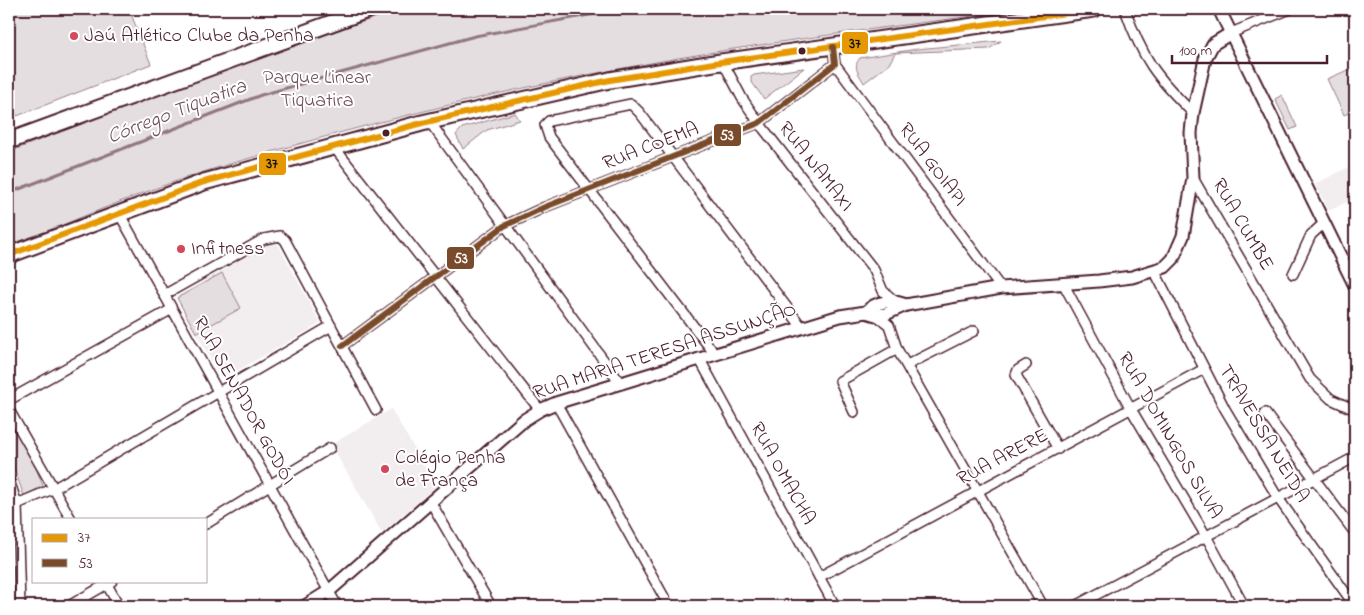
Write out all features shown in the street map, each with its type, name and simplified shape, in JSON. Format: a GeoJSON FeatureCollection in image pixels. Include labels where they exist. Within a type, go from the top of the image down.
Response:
{"type":"FeatureCollection","features":[{"type":"Feature","properties":{"kind":"main road"},"geometry":{"type":"LineString","coordinates":[[9,141],[345,12],[370,9]]}},
{"type":"Feature","properties":{"kind":"main road"},"geometry":{"type":"LineString","coordinates":[[9,255],[204,182],[429,122],[610,80],[1094,9]]}},
{"type":"Feature","properties":{"kind":"street"},"geometry":{"type":"LineString","coordinates":[[1125,9],[1144,56],[1155,74],[1193,113]]}},
{"type":"Feature","properties":{"kind":"street"},"geometry":{"type":"LineString","coordinates":[[1219,9],[1355,286]]}},
{"type":"Feature","properties":{"kind":"street"},"geometry":{"type":"LineString","coordinates":[[1231,33],[1290,9]]}},
{"type":"Feature","properties":{"kind":"street","name":"RUA CUMBE"},"geometry":{"type":"LineString","coordinates":[[1231,33],[1213,44],[1205,59],[1193,113],[1191,133],[1193,178],[1310,379],[1331,399],[1355,410]]}},
{"type":"Feature","properties":{"kind":"street"},"geometry":{"type":"LineString","coordinates":[[833,47],[835,64]]}},
{"type":"Feature","properties":{"kind":"street","name":"RUA NAMAXI"},"geometry":{"type":"LineString","coordinates":[[723,62],[758,123],[874,270],[883,291],[899,306]]}},
{"type":"Feature","properties":{"kind":"street","name":"RUA COEMA"},"geometry":{"type":"LineString","coordinates":[[342,346],[504,226],[525,215],[758,123],[835,64]]}},
{"type":"Feature","properties":{"kind":"street","name":"RUA GOIAPI"},"geometry":{"type":"LineString","coordinates":[[835,64],[1001,288]]}},
{"type":"Feature","properties":{"kind":"street"},"geometry":{"type":"LineString","coordinates":[[714,353],[549,137],[545,125],[549,121],[563,116],[631,104],[640,112],[674,156],[801,326]]}},
{"type":"Feature","properties":{"kind":"street"},"geometry":{"type":"LineString","coordinates":[[429,122],[621,384]]}},
{"type":"Feature","properties":{"kind":"street"},"geometry":{"type":"LineString","coordinates":[[334,147],[540,410]]}},
{"type":"Feature","properties":{"kind":"street","name":"RUA MARIA TERESA ASSUNÇÃO"},"geometry":{"type":"LineString","coordinates":[[305,606],[329,591],[430,501],[540,410],[556,403],[714,353],[840,316],[1001,288],[1107,280],[1155,272],[1165,268],[1173,259],[1184,236],[1193,178]]}},
{"type":"Feature","properties":{"kind":"street","name":"RUA SENADOR GODÓI"},"geometry":{"type":"LineString","coordinates":[[119,213],[337,606]]}},
{"type":"Feature","properties":{"kind":"street"},"geometry":{"type":"LineString","coordinates":[[1293,274],[1311,235],[1324,223]]}},
{"type":"Feature","properties":{"kind":"street"},"geometry":{"type":"LineString","coordinates":[[164,296],[264,240],[280,236],[285,240],[376,410]]}},
{"type":"Feature","properties":{"kind":"street","name":"TRAVESSA NEIDA"},"geometry":{"type":"LineString","coordinates":[[1155,272],[1225,409],[1278,498],[1355,604]]}},
{"type":"Feature","properties":{"kind":"street","name":"RUA DOMINGOS SILVA"},"geometry":{"type":"LineString","coordinates":[[1063,283],[1131,409],[1206,536],[1244,606]]}},
{"type":"Feature","properties":{"kind":"street"},"geometry":{"type":"LineString","coordinates":[[883,291],[872,311],[889,325],[897,349],[906,366],[1043,606]]}},
{"type":"Feature","properties":{"kind":"street"},"geometry":{"type":"LineString","coordinates":[[889,325],[899,306]]}},
{"type":"Feature","properties":{"kind":"street"},"geometry":{"type":"LineString","coordinates":[[9,400],[172,310]]}},
{"type":"Feature","properties":{"kind":"street"},"geometry":{"type":"LineString","coordinates":[[13,504],[55,488],[331,326]]}},
{"type":"Feature","properties":{"kind":"street"},"geometry":{"type":"LineString","coordinates":[[906,366],[974,331]]}},
{"type":"Feature","properties":{"kind":"street"},"geometry":{"type":"LineString","coordinates":[[854,412],[840,381],[897,349]]}},
{"type":"Feature","properties":{"kind":"street","name":"RUA OMACHA"},"geometry":{"type":"LineString","coordinates":[[699,358],[835,606]]}},
{"type":"Feature","properties":{"kind":"street"},"geometry":{"type":"LineString","coordinates":[[1026,366],[1018,370],[1016,375],[1058,449]]}},
{"type":"Feature","properties":{"kind":"street","name":"RUA ARERE"},"geometry":{"type":"LineString","coordinates":[[819,577],[1204,369]]}},
{"type":"Feature","properties":{"kind":"street"},"geometry":{"type":"LineString","coordinates":[[556,403],[669,606]]}},
{"type":"Feature","properties":{"kind":"street"},"geometry":{"type":"LineString","coordinates":[[9,410],[70,518]]}},
{"type":"Feature","properties":{"kind":"street"},"geometry":{"type":"LineString","coordinates":[[1265,413],[1316,479],[1355,534]]}},
{"type":"Feature","properties":{"kind":"street"},"geometry":{"type":"LineString","coordinates":[[208,523],[330,448]]}},
{"type":"Feature","properties":{"kind":"street"},"geometry":{"type":"LineString","coordinates":[[1075,606],[1355,457]]}},
{"type":"Feature","properties":{"kind":"street"},"geometry":{"type":"LineString","coordinates":[[9,480],[13,504],[20,606]]}},
{"type":"Feature","properties":{"kind":"street"},"geometry":{"type":"LineString","coordinates":[[430,501],[491,606]]}},
{"type":"Feature","properties":{"kind":"street"},"geometry":{"type":"LineString","coordinates":[[69,606],[108,582],[119,606]]}},
{"type":"Feature","properties":{"kind":"shaded area"},"geometry":{"type":"Polygon","coordinates":[[[1355,164],[1355,198],[1329,211],[1315,184],[1355,164]]]}},
{"type":"Feature","properties":{"kind":"shaded area"},"geometry":{"type":"Polygon","coordinates":[[[268,244],[278,244],[320,322],[318,325],[226,377],[222,377],[176,297],[268,244]]]}},
{"type":"Feature","properties":{"kind":"shaded area","name":"Colégio Penha de França"},"geometry":{"type":"Polygon","coordinates":[[[391,409],[436,486],[382,533],[331,445],[391,409]]]}},
{"type":"Feature","properties":{"kind":"green space","name":"Jaú Atlético Clube da Penha"},"geometry":{"type":"Polygon","coordinates":[[[9,9],[129,9],[151,64],[17,116],[9,95],[9,9]]]}},
{"type":"Feature","properties":{"kind":"green space","name":"Parque Linear Tiquatira"},"geometry":{"type":"Polygon","coordinates":[[[403,9],[1025,9],[827,35],[678,58],[523,88],[418,112],[185,178],[134,196],[9,247],[9,152],[254,59],[403,9]]]}},
{"type":"Feature","properties":{"kind":"green space"},"geometry":{"type":"Polygon","coordinates":[[[1001,41],[989,49],[895,53],[889,64],[864,83],[856,67],[860,58],[917,49],[1001,41]]]}},
{"type":"Feature","properties":{"kind":"green space"},"geometry":{"type":"Polygon","coordinates":[[[804,68],[764,99],[751,81],[751,77],[754,75],[804,68]]]}},
{"type":"Feature","properties":{"kind":"green space"},"geometry":{"type":"Polygon","coordinates":[[[1350,69],[1355,81],[1355,110],[1344,115],[1327,79],[1350,69]]]}},
{"type":"Feature","properties":{"kind":"green space"},"geometry":{"type":"Polygon","coordinates":[[[1282,95],[1297,127],[1290,130],[1275,99],[1282,95]]]}},
{"type":"Feature","properties":{"kind":"green space"},"geometry":{"type":"Polygon","coordinates":[[[515,113],[520,120],[487,130],[463,149],[456,135],[462,128],[515,113]]]}},
{"type":"Feature","properties":{"kind":"green space"},"geometry":{"type":"Polygon","coordinates":[[[222,273],[241,308],[196,333],[177,298],[222,273]]]}},
{"type":"Feature","properties":{"kind":"green space"},"geometry":{"type":"Polygon","coordinates":[[[9,424],[29,450],[43,486],[24,496],[9,454],[9,424]]]}},
{"type":"Feature","properties":{"kind":"waterway","name":"Córrego Tiquatira"},"geometry":{"type":"LineString","coordinates":[[9,193],[261,95],[475,36],[622,9]]}},
{"type":"Feature","properties":{"kind":"transit line","name":"37"},"geometry":{"type":"LineString","coordinates":[[9,255],[204,182],[422,123],[610,80],[714,63],[1094,9]]}},
{"type":"Feature","properties":{"kind":"transit line","name":"53"},"geometry":{"type":"LineString","coordinates":[[342,346],[504,226],[545,207],[759,123],[835,64],[833,47]]}},
{"type":"Feature","properties":{"kind":"place","name":"Jaú Atlético Clube da Penha"},"geometry":{"type":"Point","coordinates":[74,36]}},
{"type":"Feature","properties":{"kind":"place","name":"Infitness"},"geometry":{"type":"Point","coordinates":[181,249]}},
{"type":"Feature","properties":{"kind":"place","name":"Colégio Penha de França"},"geometry":{"type":"Point","coordinates":[385,469]}}]}
